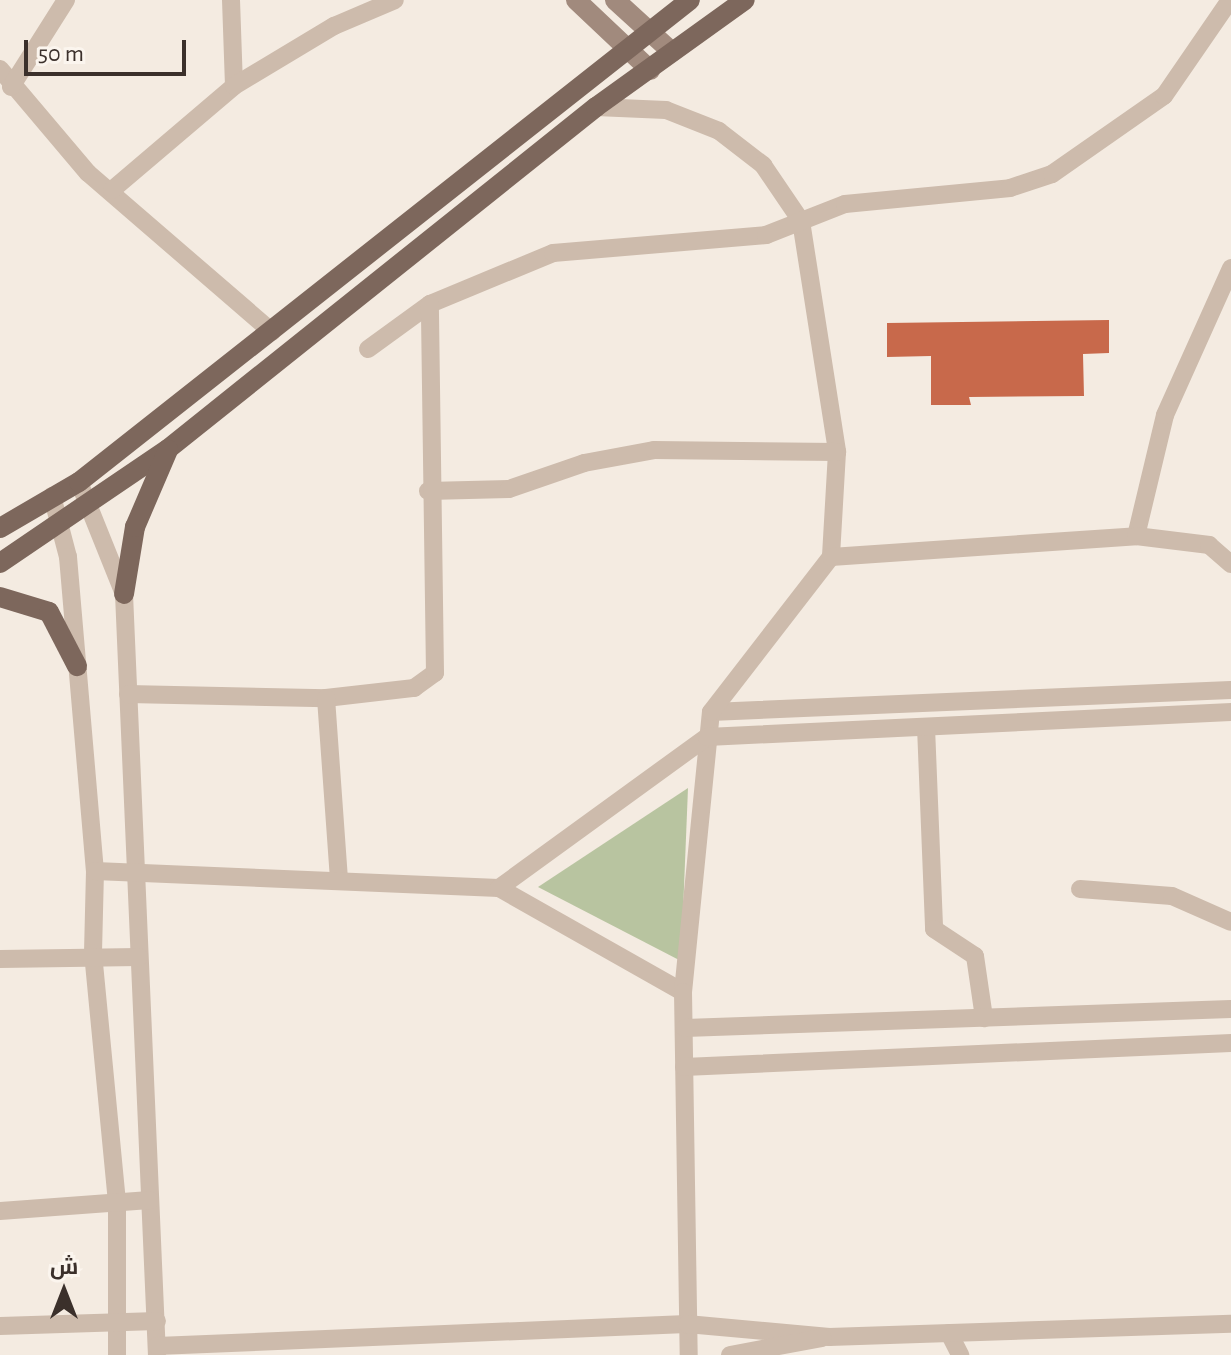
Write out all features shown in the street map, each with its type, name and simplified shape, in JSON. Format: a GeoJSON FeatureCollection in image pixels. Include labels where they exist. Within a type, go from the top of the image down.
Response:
{"type":"FeatureCollection","features":[{"type":"Feature","properties":{"kind":"main road"},"geometry":{"type":"LineString","coordinates":[[576,0],[628,44],[650,70]]}},
{"type":"Feature","properties":{"kind":"main road"},"geometry":{"type":"LineString","coordinates":[[615,0],[651,27],[672,52]]}},
{"type":"Feature","properties":{"kind":"main road"},"geometry":{"type":"LineString","coordinates":[[0,528],[79,482],[272,332],[628,44],[690,0]]}},
{"type":"Feature","properties":{"kind":"main road"},"geometry":{"type":"LineString","coordinates":[[0,563],[62,526],[168,449],[596,107],[745,0]]}},
{"type":"Feature","properties":{"kind":"main road"},"geometry":{"type":"LineString","coordinates":[[124,594],[135,527],[168,449]]}},
{"type":"Feature","properties":{"kind":"main road"},"geometry":{"type":"LineString","coordinates":[[0,597],[49,612],[77,666]]}},
{"type":"Feature","properties":{"kind":"street"},"geometry":{"type":"LineString","coordinates":[[11,87],[66,0]]}},
{"type":"Feature","properties":{"kind":"street"},"geometry":{"type":"LineString","coordinates":[[231,0],[234,86]]}},
{"type":"Feature","properties":{"kind":"street"},"geometry":{"type":"LineString","coordinates":[[368,349],[430,304],[553,253],[766,235],[845,204],[1010,188],[1052,174],[1164,96],[1230,0]]}},
{"type":"Feature","properties":{"kind":"street"},"geometry":{"type":"LineString","coordinates":[[112,190],[234,86],[383,2]]}},
{"type":"Feature","properties":{"kind":"street"},"geometry":{"type":"LineString","coordinates":[[0,69],[11,87],[65,151],[272,332]]}},
{"type":"Feature","properties":{"kind":"street"},"geometry":{"type":"LineString","coordinates":[[596,107],[666,110],[719,131],[763,165],[801,221],[837,452],[831,557],[711,712],[683,992],[689,1355]]}},
{"type":"Feature","properties":{"kind":"street"},"geometry":{"type":"LineString","coordinates":[[1136,536],[1165,415],[1231,268]]}},
{"type":"Feature","properties":{"kind":"street"},"geometry":{"type":"LineString","coordinates":[[128,694],[326,698],[414,688],[435,673],[428,491],[430,304]]}},
{"type":"Feature","properties":{"kind":"street"},"geometry":{"type":"LineString","coordinates":[[428,491],[509,489],[584,463],[654,450],[837,452]]}},
{"type":"Feature","properties":{"kind":"street"},"geometry":{"type":"LineString","coordinates":[[79,482],[124,594],[157,1351],[245,1349],[687,1324],[829,1337],[1231,1324]]}},
{"type":"Feature","properties":{"kind":"street"},"geometry":{"type":"LineString","coordinates":[[52,496],[62,526],[95,871],[93,953],[117,1202],[117,1355]]}},
{"type":"Feature","properties":{"kind":"street"},"geometry":{"type":"LineString","coordinates":[[831,557],[1136,536],[1209,545],[1231,564]]}},
{"type":"Feature","properties":{"kind":"street"},"geometry":{"type":"LineString","coordinates":[[711,712],[1231,690]]}},
{"type":"Feature","properties":{"kind":"street"},"geometry":{"type":"LineString","coordinates":[[326,698],[339,878]]}},
{"type":"Feature","properties":{"kind":"street"},"geometry":{"type":"LineString","coordinates":[[499,888],[707,737],[1231,712]]}},
{"type":"Feature","properties":{"kind":"street"},"geometry":{"type":"LineString","coordinates":[[926,727],[934,929],[975,956],[984,1018]]}},
{"type":"Feature","properties":{"kind":"street"},"geometry":{"type":"LineString","coordinates":[[95,871],[339,878],[499,888],[683,992]]}},
{"type":"Feature","properties":{"kind":"street"},"geometry":{"type":"LineString","coordinates":[[1080,889],[1172,896],[1231,922]]}},
{"type":"Feature","properties":{"kind":"street"},"geometry":{"type":"LineString","coordinates":[[0,959],[93,953],[139,957]]}},
{"type":"Feature","properties":{"kind":"street"},"geometry":{"type":"LineString","coordinates":[[685,1028],[1231,1009]]}},
{"type":"Feature","properties":{"kind":"street"},"geometry":{"type":"LineString","coordinates":[[684,1067],[1231,1043]]}},
{"type":"Feature","properties":{"kind":"street"},"geometry":{"type":"LineString","coordinates":[[0,1211],[150,1200]]}},
{"type":"Feature","properties":{"kind":"street"},"geometry":{"type":"LineString","coordinates":[[0,1326],[157,1321]]}},
{"type":"Feature","properties":{"kind":"street"},"geometry":{"type":"LineString","coordinates":[[949,1333],[960,1355]]}},
{"type":"Feature","properties":{"kind":"street"},"geometry":{"type":"LineString","coordinates":[[730,1355],[829,1337]]}},
{"type":"Feature","properties":{"kind":"green space"},"geometry":{"type":"Polygon","coordinates":[[[688,788],[681,961],[538,887],[688,788]]]}},
{"type":"Feature","properties":{"kind":"building"},"geometry":{"type":"Polygon","coordinates":[[[1109,320],[1109,353],[1083,354],[1084,396],[969,397],[971,405],[931,405],[931,356],[887,357],[887,323],[1109,320]]]}}]}
